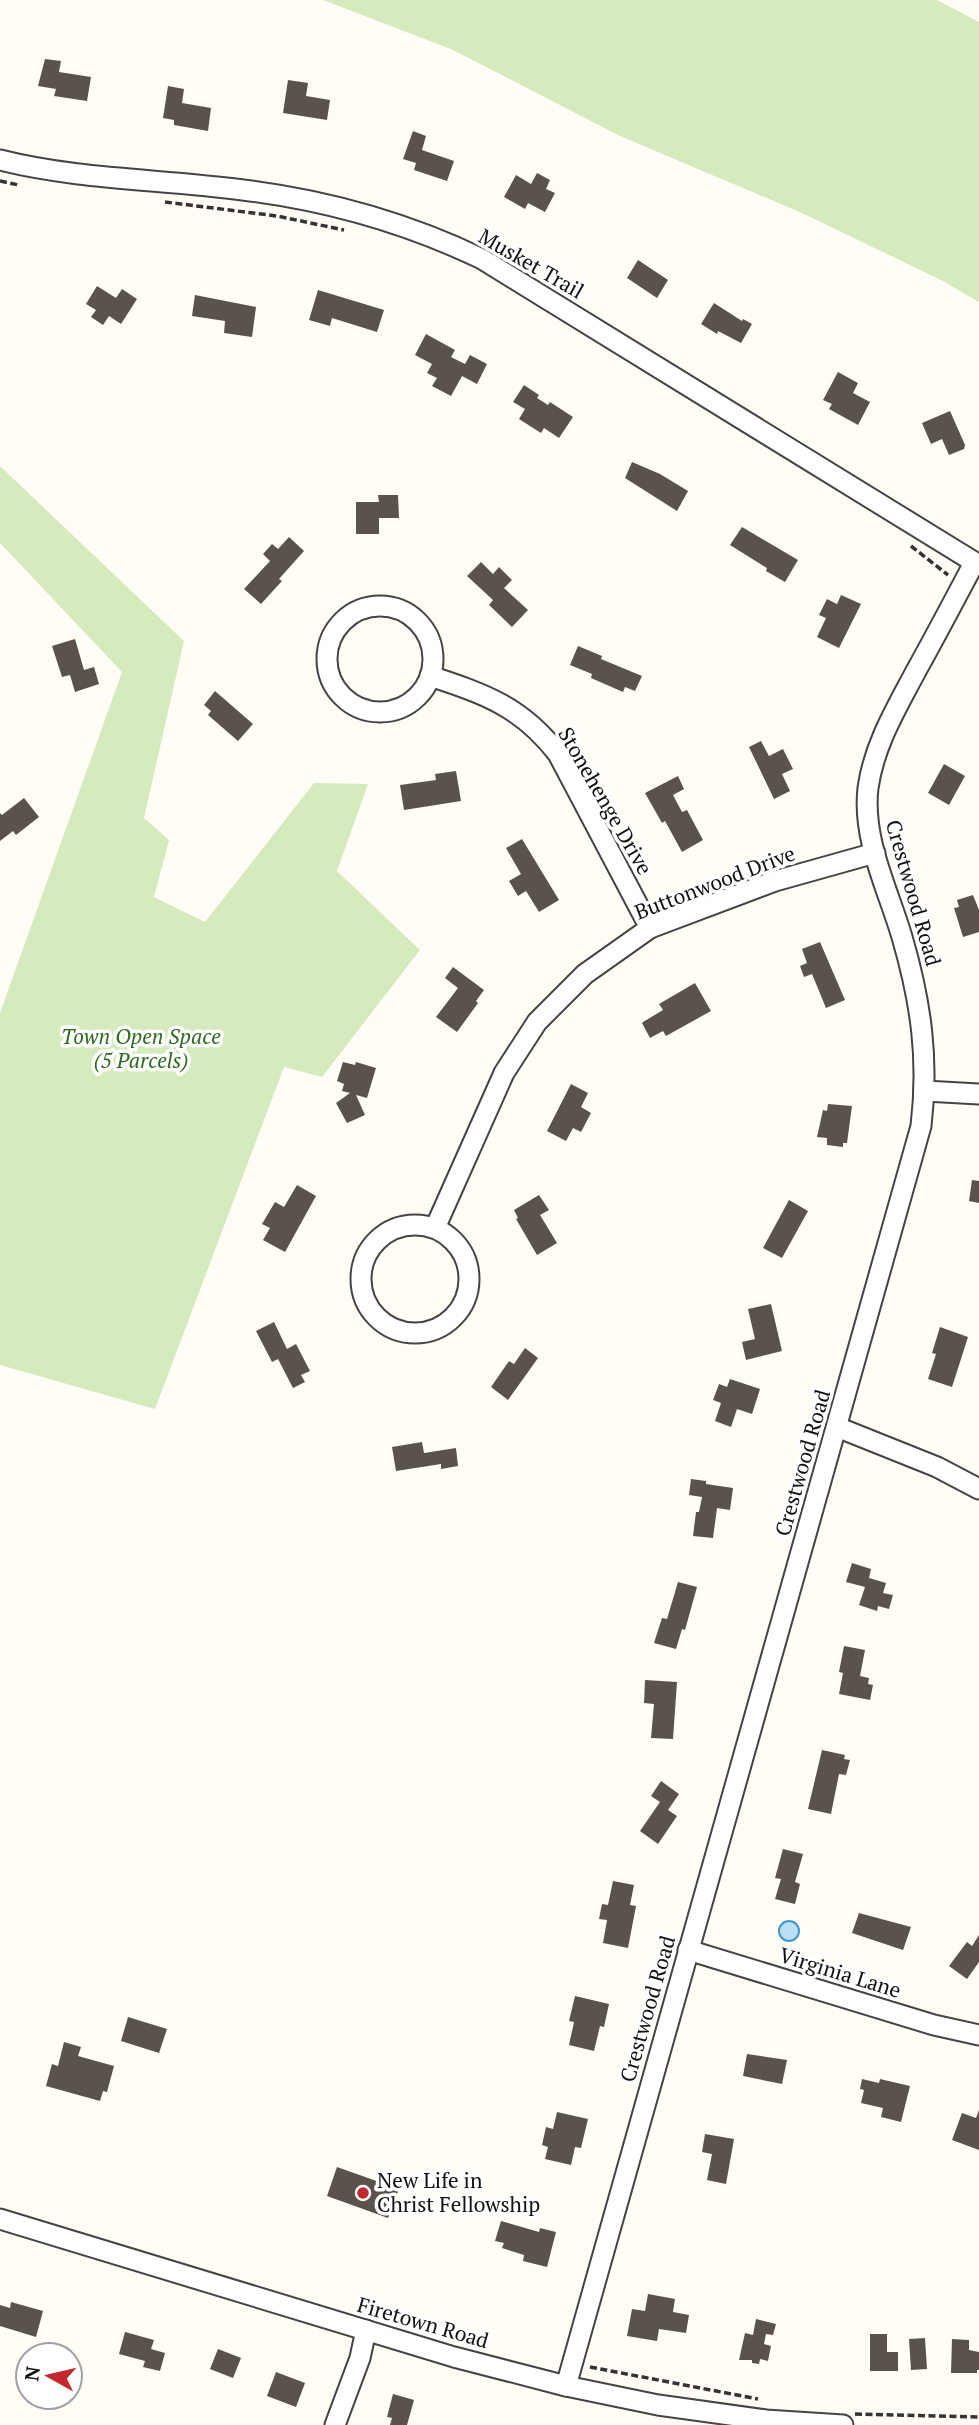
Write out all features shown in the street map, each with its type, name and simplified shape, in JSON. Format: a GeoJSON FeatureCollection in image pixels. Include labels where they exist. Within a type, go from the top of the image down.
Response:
{"type":"FeatureCollection","features":[{"type":"Feature","properties":{"kind":"street","name":"Musket Trail"},"geometry":{"type":"LineString","coordinates":[[0,160],[40,170],[288,197],[372,217],[458,247],[747,421],[976,564]]}},
{"type":"Feature","properties":{"kind":"street","name":"Crestwood Road"},"geometry":{"type":"LineString","coordinates":[[566,2386],[921,1126],[925,1091],[925,1043],[918,1000],[902,937],[875,853],[868,820],[868,791],[872,764],[883,733],[976,564]]}},
{"type":"Feature","properties":{"kind":"street"},"geometry":{"type":"LineString","coordinates":[[376,606],[393,607],[409,614],[422,626],[432,650],[430,676],[422,691],[401,707],[376,712],[359,708],[344,698],[334,684],[328,668],[328,650],[333,634],[344,620],[359,610],[376,606]]}},
{"type":"Feature","properties":{"kind":"street","name":"Stonehenge Drive"},"geometry":{"type":"LineString","coordinates":[[430,676],[477,691],[508,707],[541,732],[558,754],[650,928]]}},
{"type":"Feature","properties":{"kind":"street","name":"Buttonwood Drive"},"geometry":{"type":"LineString","coordinates":[[435,1228],[504,1073],[537,1022],[585,974],[650,928],[775,881],[875,853]]}},
{"type":"Feature","properties":{"kind":"street"},"geometry":{"type":"LineString","coordinates":[[925,1091],[979,1094]]}},
{"type":"Feature","properties":{"kind":"street"},"geometry":{"type":"LineString","coordinates":[[416,1225],[435,1228],[451,1239],[463,1254],[469,1272],[468,1291],[461,1308],[448,1323],[431,1331],[412,1334],[394,1330],[378,1320],[366,1305],[361,1287],[361,1268],[368,1251],[381,1236],[397,1227],[416,1225]]}},
{"type":"Feature","properties":{"kind":"street"},"geometry":{"type":"LineString","coordinates":[[837,1427],[937,1467],[979,1489]]}},
{"type":"Feature","properties":{"kind":"street","name":"Virginia Lane"},"geometry":{"type":"LineString","coordinates":[[688,1950],[934,2025],[979,2035]]}},
{"type":"Feature","properties":{"kind":"street","name":"Firetown Road"},"geometry":{"type":"LineString","coordinates":[[0,2219],[454,2357],[566,2386],[685,2409],[766,2420],[848,2420]]}},
{"type":"Feature","properties":{"kind":"street"},"geometry":{"type":"LineString","coordinates":[[335,2425],[360,2358],[366,2330]]}},
{"type":"Feature","properties":{"kind":"path"},"geometry":{"type":"LineString","coordinates":[[0,181],[22,185]]}},
{"type":"Feature","properties":{"kind":"path"},"geometry":{"type":"LineString","coordinates":[[164,202],[277,216],[350,231]]}},
{"type":"Feature","properties":{"kind":"path"},"geometry":{"type":"LineString","coordinates":[[908,545],[948,575]]}},
{"type":"Feature","properties":{"kind":"path"},"geometry":{"type":"LineString","coordinates":[[572,2364],[759,2399]]}},
{"type":"Feature","properties":{"kind":"path"},"geometry":{"type":"LineString","coordinates":[[848,2420],[979,2417]]}},
{"type":"Feature","properties":{"kind":"green space"},"geometry":{"type":"Polygon","coordinates":[[[323,0],[937,0],[979,22],[979,302],[943,281],[802,213],[620,136],[453,50],[323,0]]]}},
{"type":"Feature","properties":{"kind":"green space","name":"Town Open Space (5 Parcels)"},"geometry":{"type":"Polygon","coordinates":[[[0,466],[184,641],[144,818],[169,840],[154,897],[205,922],[314,783],[368,784],[337,871],[420,950],[322,1077],[284,1067],[155,1409],[0,1365],[0,1013],[122,672],[0,543],[0,466]]]}},
{"type":"Feature","properties":{"kind":"water"},"geometry":{"type":"Polygon","coordinates":[[[789,1921],[796,1924],[799,1931],[796,1938],[789,1941],[782,1938],[779,1931],[782,1924],[789,1921]]]}},
{"type":"Feature","properties":{"kind":"building"},"geometry":{"type":"Polygon","coordinates":[[[45,59],[61,61],[59,72],[91,77],[87,101],[54,96],[56,89],[38,86],[45,59]]]}},
{"type":"Feature","properties":{"kind":"building"},"geometry":{"type":"Polygon","coordinates":[[[288,80],[308,83],[306,96],[330,100],[327,120],[283,113],[288,80]]]}},
{"type":"Feature","properties":{"kind":"building"},"geometry":{"type":"Polygon","coordinates":[[[168,86],[184,89],[182,103],[211,108],[208,131],[174,125],[174,120],[163,118],[168,86]]]}},
{"type":"Feature","properties":{"kind":"building"},"geometry":{"type":"Polygon","coordinates":[[[413,131],[426,136],[422,150],[454,161],[447,181],[414,170],[416,163],[403,159],[413,131]]]}},
{"type":"Feature","properties":{"kind":"building"},"geometry":{"type":"Polygon","coordinates":[[[537,173],[550,180],[546,189],[555,193],[545,212],[528,203],[525,209],[504,197],[516,175],[531,184],[537,173]]]}},
{"type":"Feature","properties":{"kind":"building"},"geometry":{"type":"Polygon","coordinates":[[[638,260],[668,280],[657,298],[627,278],[638,260]]]}},
{"type":"Feature","properties":{"kind":"building"},"geometry":{"type":"Polygon","coordinates":[[[97,286],[116,298],[122,289],[137,299],[121,324],[109,316],[103,325],[91,317],[96,310],[86,304],[97,286]]]}},
{"type":"Feature","properties":{"kind":"building"},"geometry":{"type":"Polygon","coordinates":[[[318,290],[384,310],[377,332],[332,318],[330,326],[309,320],[318,290]]]}},
{"type":"Feature","properties":{"kind":"building"},"geometry":{"type":"Polygon","coordinates":[[[195,295],[256,307],[252,337],[224,333],[225,321],[192,316],[195,295]]]}},
{"type":"Feature","properties":{"kind":"building"},"geometry":{"type":"Polygon","coordinates":[[[714,303],[742,321],[743,319],[752,324],[741,343],[718,331],[717,334],[701,324],[714,303]]]}},
{"type":"Feature","properties":{"kind":"building"},"geometry":{"type":"Polygon","coordinates":[[[426,334],[455,350],[451,357],[465,364],[470,355],[487,364],[477,384],[462,376],[451,396],[432,386],[437,378],[427,373],[432,364],[415,355],[426,334]]]}},
{"type":"Feature","properties":{"kind":"building"},"geometry":{"type":"Polygon","coordinates":[[[838,372],[858,383],[853,393],[870,402],[858,425],[829,409],[832,404],[823,400],[838,372]]]}},
{"type":"Feature","properties":{"kind":"building"},"geometry":{"type":"Polygon","coordinates":[[[524,385],[539,395],[537,398],[548,405],[550,402],[573,417],[559,438],[544,428],[541,433],[519,419],[525,409],[513,402],[524,385]]]}},
{"type":"Feature","properties":{"kind":"building"},"geometry":{"type":"Polygon","coordinates":[[[950,411],[965,445],[964,449],[949,455],[942,439],[931,444],[922,423],[950,411]]]}},
{"type":"Feature","properties":{"kind":"building"},"geometry":{"type":"Polygon","coordinates":[[[632,462],[660,474],[688,491],[677,511],[625,478],[632,462]]]}},
{"type":"Feature","properties":{"kind":"building"},"geometry":{"type":"Polygon","coordinates":[[[378,495],[398,495],[399,518],[379,518],[379,534],[356,534],[356,502],[379,502],[378,495]]]}},
{"type":"Feature","properties":{"kind":"building"},"geometry":{"type":"Polygon","coordinates":[[[742,527],[798,560],[785,582],[730,545],[742,527]]]}},
{"type":"Feature","properties":{"kind":"building"},"geometry":{"type":"Polygon","coordinates":[[[289,537],[304,551],[261,604],[244,589],[270,561],[263,554],[272,544],[278,549],[289,537]]]}},
{"type":"Feature","properties":{"kind":"building"},"geometry":{"type":"Polygon","coordinates":[[[481,562],[493,574],[499,567],[512,580],[504,588],[528,610],[512,627],[489,605],[493,600],[467,576],[481,562]]]}},
{"type":"Feature","properties":{"kind":"building"},"geometry":{"type":"Polygon","coordinates":[[[841,595],[861,604],[839,648],[817,637],[826,618],[819,615],[827,599],[837,604],[841,595]]]}},
{"type":"Feature","properties":{"kind":"building"},"geometry":{"type":"Polygon","coordinates":[[[75,639],[84,670],[94,667],[99,684],[75,692],[70,675],[62,677],[52,646],[75,639]]]}},
{"type":"Feature","properties":{"kind":"building"},"geometry":{"type":"Polygon","coordinates":[[[578,646],[642,676],[635,691],[625,687],[623,692],[570,665],[578,646]]]}},
{"type":"Feature","properties":{"kind":"building"},"geometry":{"type":"Polygon","coordinates":[[[215,691],[253,724],[238,741],[208,715],[211,711],[204,705],[215,691]]]}},
{"type":"Feature","properties":{"kind":"building"},"geometry":{"type":"Polygon","coordinates":[[[761,741],[769,756],[783,749],[793,769],[782,774],[790,791],[774,799],[749,747],[761,741]]]}},
{"type":"Feature","properties":{"kind":"building"},"geometry":{"type":"Polygon","coordinates":[[[944,764],[965,776],[949,805],[928,793],[944,764]]]}},
{"type":"Feature","properties":{"kind":"building"},"geometry":{"type":"Polygon","coordinates":[[[456,771],[461,801],[404,810],[400,785],[436,780],[435,774],[456,771]]]}},
{"type":"Feature","properties":{"kind":"building"},"geometry":{"type":"Polygon","coordinates":[[[678,776],[684,789],[673,795],[682,812],[687,810],[703,840],[682,852],[645,793],[678,776]]]}},
{"type":"Feature","properties":{"kind":"building"},"geometry":{"type":"Polygon","coordinates":[[[24,798],[39,817],[16,835],[13,831],[0,841],[0,813],[2,815],[24,798]]]}},
{"type":"Feature","properties":{"kind":"building"},"geometry":{"type":"Polygon","coordinates":[[[522,839],[559,900],[539,912],[526,891],[518,896],[509,881],[521,874],[506,848],[522,839]]]}},
{"type":"Feature","properties":{"kind":"building"},"geometry":{"type":"Polygon","coordinates":[[[973,895],[979,910],[979,932],[963,937],[954,908],[959,907],[957,900],[973,895]]]}},
{"type":"Feature","properties":{"kind":"building"},"geometry":{"type":"Polygon","coordinates":[[[820,942],[845,1000],[826,1008],[812,974],[804,977],[800,966],[807,963],[802,949],[820,942]]]}},
{"type":"Feature","properties":{"kind":"building"},"geometry":{"type":"Polygon","coordinates":[[[453,967],[484,990],[457,1032],[436,1017],[458,988],[445,978],[453,967]]]}},
{"type":"Feature","properties":{"kind":"building"},"geometry":{"type":"Polygon","coordinates":[[[695,983],[711,1011],[666,1036],[663,1031],[650,1038],[642,1023],[663,1010],[659,1004],[695,983]]]}},
{"type":"Feature","properties":{"kind":"building"},"geometry":{"type":"Polygon","coordinates":[[[343,1062],[355,1065],[356,1062],[376,1068],[367,1098],[356,1095],[365,1115],[347,1123],[336,1103],[350,1093],[342,1091],[344,1084],[337,1081],[343,1062]]]}},
{"type":"Feature","properties":{"kind":"building"},"geometry":{"type":"Polygon","coordinates":[[[571,1084],[588,1093],[581,1107],[591,1113],[581,1132],[573,1128],[566,1141],[547,1131],[571,1084]]]}},
{"type":"Feature","properties":{"kind":"building"},"geometry":{"type":"Polygon","coordinates":[[[828,1104],[852,1106],[847,1143],[843,1143],[843,1147],[827,1145],[827,1138],[817,1137],[823,1110],[827,1111],[828,1104]]]}},
{"type":"Feature","properties":{"kind":"building"},"geometry":{"type":"Polygon","coordinates":[[[972,1180],[979,1181],[979,1203],[969,1201],[972,1180]]]}},
{"type":"Feature","properties":{"kind":"building"},"geometry":{"type":"Polygon","coordinates":[[[297,1185],[316,1196],[285,1252],[263,1240],[270,1228],[262,1224],[275,1202],[284,1207],[297,1185]]]}},
{"type":"Feature","properties":{"kind":"building"},"geometry":{"type":"Polygon","coordinates":[[[539,1195],[549,1210],[540,1215],[557,1243],[537,1255],[516,1219],[518,1218],[514,1210],[539,1195]]]}},
{"type":"Feature","properties":{"kind":"building"},"geometry":{"type":"Polygon","coordinates":[[[789,1200],[808,1211],[782,1258],[763,1248],[789,1200]]]}},
{"type":"Feature","properties":{"kind":"building"},"geometry":{"type":"Polygon","coordinates":[[[771,1304],[782,1351],[746,1360],[742,1342],[755,1339],[748,1309],[771,1304]]]}},
{"type":"Feature","properties":{"kind":"building"},"geometry":{"type":"Polygon","coordinates":[[[274,1322],[287,1349],[296,1344],[310,1371],[301,1375],[305,1382],[293,1388],[278,1359],[272,1362],[256,1331],[274,1322]]]}},
{"type":"Feature","properties":{"kind":"building"},"geometry":{"type":"Polygon","coordinates":[[[940,1327],[968,1337],[952,1387],[928,1379],[936,1354],[932,1353],[940,1327]]]}},
{"type":"Feature","properties":{"kind":"building"},"geometry":{"type":"Polygon","coordinates":[[[525,1348],[538,1358],[508,1400],[491,1387],[509,1361],[514,1364],[525,1348]]]}},
{"type":"Feature","properties":{"kind":"building"},"geometry":{"type":"Polygon","coordinates":[[[730,1379],[760,1389],[752,1414],[737,1409],[731,1427],[715,1421],[721,1403],[713,1400],[719,1384],[727,1387],[730,1379]]]}},
{"type":"Feature","properties":{"kind":"building"},"geometry":{"type":"Polygon","coordinates":[[[422,1442],[424,1453],[456,1448],[458,1466],[441,1469],[441,1464],[396,1471],[392,1447],[422,1442]]]}},
{"type":"Feature","properties":{"kind":"building"},"geometry":{"type":"Polygon","coordinates":[[[691,1479],[733,1488],[730,1510],[717,1508],[713,1538],[693,1536],[696,1512],[699,1512],[702,1497],[689,1495],[691,1479]]]}},
{"type":"Feature","properties":{"kind":"building"},"geometry":{"type":"Polygon","coordinates":[[[852,1563],[871,1569],[869,1578],[886,1583],[883,1593],[893,1595],[889,1609],[878,1606],[877,1611],[859,1605],[865,1587],[846,1582],[852,1563]]]}},
{"type":"Feature","properties":{"kind":"building"},"geometry":{"type":"Polygon","coordinates":[[[678,1582],[697,1587],[685,1630],[682,1629],[676,1649],[654,1643],[662,1618],[667,1619],[678,1582]]]}},
{"type":"Feature","properties":{"kind":"building"},"geometry":{"type":"Polygon","coordinates":[[[844,1646],[865,1650],[860,1676],[869,1678],[868,1684],[873,1685],[870,1700],[839,1694],[843,1673],[839,1672],[844,1646]]]}},
{"type":"Feature","properties":{"kind":"building"},"geometry":{"type":"Polygon","coordinates":[[[645,1680],[677,1682],[673,1739],[651,1738],[654,1704],[644,1703],[645,1680]]]}},
{"type":"Feature","properties":{"kind":"building"},"geometry":{"type":"Polygon","coordinates":[[[822,1750],[845,1755],[844,1759],[850,1760],[846,1775],[839,1774],[831,1814],[808,1809],[822,1750]]]}},
{"type":"Feature","properties":{"kind":"building"},"geometry":{"type":"Polygon","coordinates":[[[661,1781],[679,1794],[668,1810],[677,1816],[658,1844],[640,1831],[660,1802],[651,1796],[661,1781]]]}},
{"type":"Feature","properties":{"kind":"building"},"geometry":{"type":"Polygon","coordinates":[[[783,1849],[803,1854],[795,1882],[800,1884],[795,1904],[775,1899],[781,1879],[775,1878],[783,1849]]]}},
{"type":"Feature","properties":{"kind":"building"},"geometry":{"type":"Polygon","coordinates":[[[613,1881],[634,1885],[630,1905],[636,1906],[628,1948],[603,1943],[607,1920],[599,1919],[602,1904],[608,1905],[613,1881]]]}},
{"type":"Feature","properties":{"kind":"building"},"geometry":{"type":"Polygon","coordinates":[[[859,1913],[911,1927],[903,1950],[852,1933],[859,1913]]]}},
{"type":"Feature","properties":{"kind":"building"},"geometry":{"type":"Polygon","coordinates":[[[979,1935],[979,1962],[967,1979],[949,1966],[967,1942],[972,1946],[979,1935]]]}},
{"type":"Feature","properties":{"kind":"building"},"geometry":{"type":"Polygon","coordinates":[[[575,1996],[609,2004],[604,2027],[600,2026],[594,2051],[569,2045],[574,2022],[569,2021],[575,1996]]]}},
{"type":"Feature","properties":{"kind":"building"},"geometry":{"type":"Polygon","coordinates":[[[128,2017],[167,2029],[159,2053],[121,2041],[128,2017]]]}},
{"type":"Feature","properties":{"kind":"building"},"geometry":{"type":"Polygon","coordinates":[[[64,2042],[81,2047],[78,2056],[114,2066],[107,2092],[103,2091],[100,2101],[46,2086],[52,2064],[58,2066],[64,2042]]]}},
{"type":"Feature","properties":{"kind":"building"},"geometry":{"type":"Polygon","coordinates":[[[747,2054],[787,2060],[782,2084],[743,2076],[747,2054]]]}},
{"type":"Feature","properties":{"kind":"building"},"geometry":{"type":"Polygon","coordinates":[[[862,2079],[879,2083],[880,2079],[910,2086],[901,2122],[881,2117],[883,2108],[861,2103],[864,2090],[860,2089],[862,2079]]]}},
{"type":"Feature","properties":{"kind":"building"},"geometry":{"type":"Polygon","coordinates":[[[979,2110],[979,2150],[952,2140],[962,2113],[976,2118],[979,2110]]]}},
{"type":"Feature","properties":{"kind":"building"},"geometry":{"type":"Polygon","coordinates":[[[557,2112],[588,2119],[581,2148],[575,2147],[571,2165],[545,2159],[548,2147],[542,2145],[546,2127],[553,2129],[557,2112]]]}},
{"type":"Feature","properties":{"kind":"building"},"geometry":{"type":"Polygon","coordinates":[[[705,2134],[734,2139],[726,2184],[707,2180],[712,2154],[702,2152],[705,2134]]]}},
{"type":"Feature","properties":{"kind":"building","name":"New Life in Christ Fellowship"},"geometry":{"type":"Polygon","coordinates":[[[337,2167],[399,2189],[388,2218],[327,2196],[337,2167]]]}},
{"type":"Feature","properties":{"kind":"building"},"geometry":{"type":"Polygon","coordinates":[[[501,2221],[539,2232],[540,2228],[556,2232],[547,2267],[523,2261],[524,2255],[502,2248],[504,2243],[495,2241],[501,2221]]]}},
{"type":"Feature","properties":{"kind":"building"},"geometry":{"type":"Polygon","coordinates":[[[648,2294],[675,2299],[673,2312],[689,2315],[686,2333],[659,2329],[657,2341],[627,2336],[632,2309],[645,2311],[648,2294]]]}},
{"type":"Feature","properties":{"kind":"building"},"geometry":{"type":"Polygon","coordinates":[[[11,2302],[43,2311],[36,2337],[0,2326],[0,2305],[10,2308],[11,2302]]]}},
{"type":"Feature","properties":{"kind":"building"},"geometry":{"type":"Polygon","coordinates":[[[756,2319],[776,2324],[773,2335],[766,2334],[764,2344],[771,2346],[768,2361],[760,2359],[759,2364],[752,2363],[752,2360],[739,2360],[745,2333],[753,2335],[756,2319]]]}},
{"type":"Feature","properties":{"kind":"building"},"geometry":{"type":"Polygon","coordinates":[[[125,2332],[154,2340],[151,2349],[165,2353],[160,2371],[143,2367],[145,2361],[119,2354],[125,2332]]]}},
{"type":"Feature","properties":{"kind":"building"},"geometry":{"type":"Polygon","coordinates":[[[870,2334],[887,2334],[887,2352],[898,2352],[898,2371],[870,2371],[870,2334]]]}},
{"type":"Feature","properties":{"kind":"building"},"geometry":{"type":"Polygon","coordinates":[[[925,2338],[927,2369],[911,2370],[909,2339],[925,2338]]]}},
{"type":"Feature","properties":{"kind":"building"},"geometry":{"type":"Polygon","coordinates":[[[952,2339],[969,2340],[969,2350],[979,2352],[977,2373],[951,2373],[952,2339]]]}},
{"type":"Feature","properties":{"kind":"building"},"geometry":{"type":"Polygon","coordinates":[[[218,2349],[241,2358],[233,2378],[210,2369],[218,2349]]]}},
{"type":"Feature","properties":{"kind":"building"},"geometry":{"type":"Polygon","coordinates":[[[276,2372],[305,2383],[296,2407],[267,2396],[276,2372]]]}},
{"type":"Feature","properties":{"kind":"building"},"geometry":{"type":"Polygon","coordinates":[[[393,2394],[414,2400],[407,2425],[390,2425],[392,2418],[387,2417],[393,2394]]]}},
{"type":"Feature","properties":{"kind":"place","name":"New Life in Christ Fellowship"},"geometry":{"type":"Point","coordinates":[363,2193]}}]}
